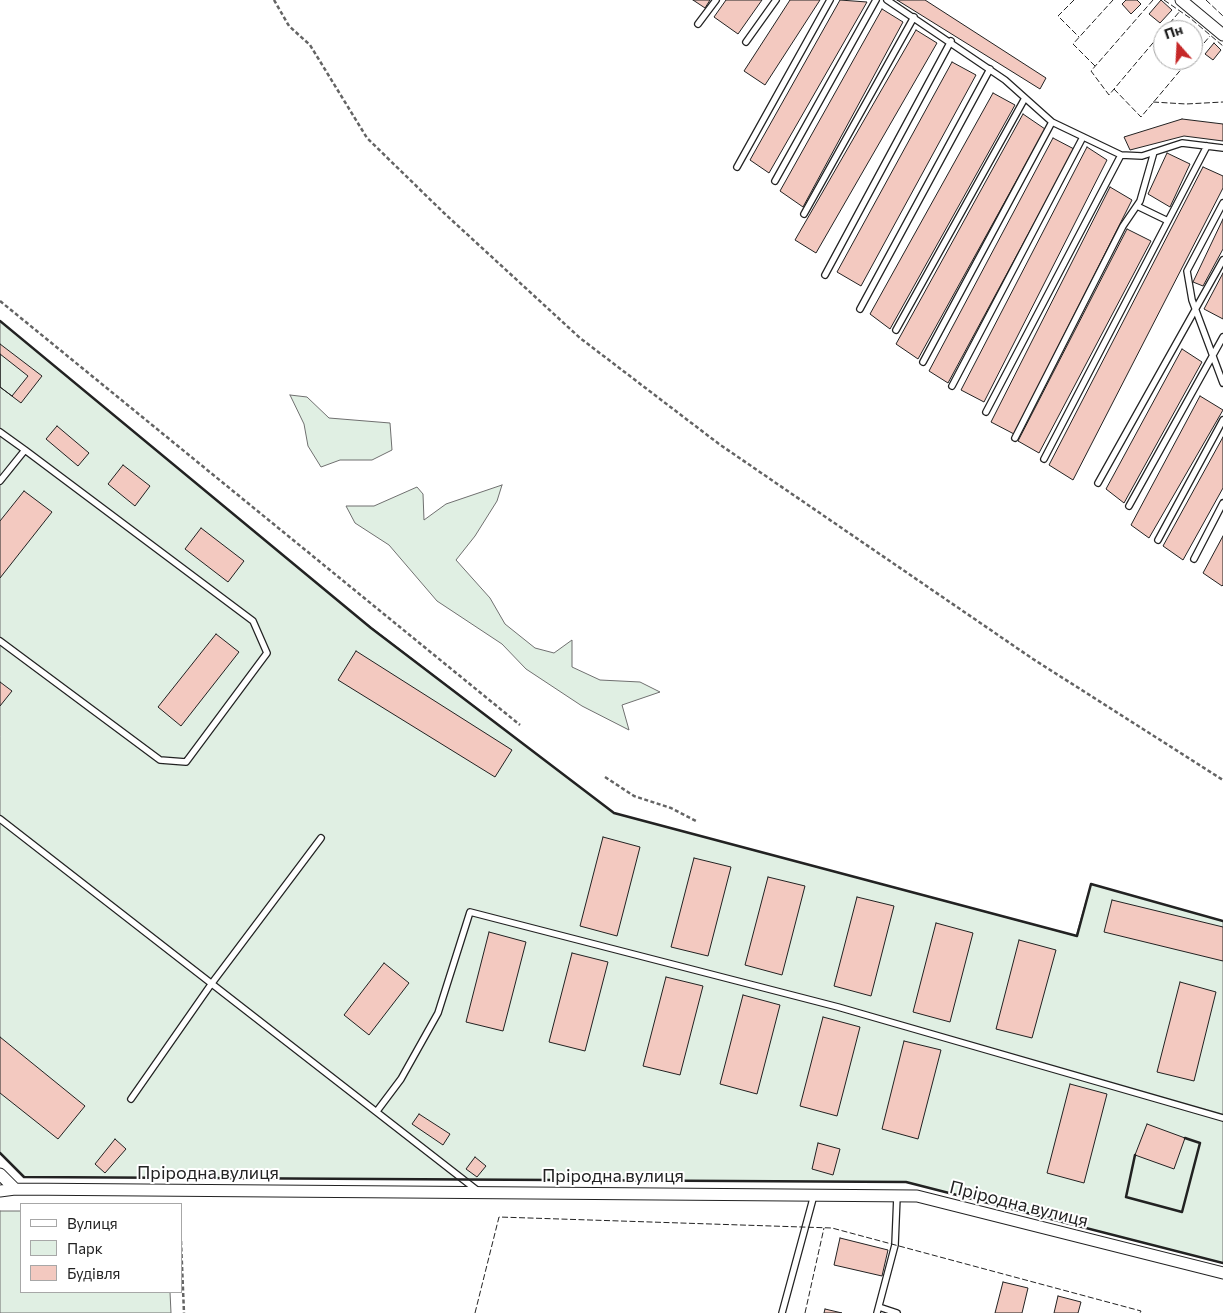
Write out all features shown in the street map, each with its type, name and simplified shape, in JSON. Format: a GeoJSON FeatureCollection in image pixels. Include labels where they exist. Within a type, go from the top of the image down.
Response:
{"type":"FeatureCollection","features":[{"type":"Feature","properties":{"kind":"street"},"geometry":{"type":"LineString","coordinates":[[1181,0],[1223,35]]}},
{"type":"Feature","properties":{"kind":"street"},"geometry":{"type":"LineString","coordinates":[[0,1174],[15,1189]]}},
{"type":"Feature","properties":{"kind":"street","name":"Пріродна вулиця"},"geometry":{"type":"LineString","coordinates":[[0,1191],[15,1189],[917,1196],[1223,1273]]}},
{"type":"Feature","properties":{"kind":"lane"},"geometry":{"type":"LineString","coordinates":[[698,24],[716,0]]}},
{"type":"Feature","properties":{"kind":"lane"},"geometry":{"type":"LineString","coordinates":[[746,42],[776,0]]}},
{"type":"Feature","properties":{"kind":"lane"},"geometry":{"type":"LineString","coordinates":[[737,166],[830,0]]}},
{"type":"Feature","properties":{"kind":"lane"},"geometry":{"type":"LineString","coordinates":[[775,181],[876,0]]}},
{"type":"Feature","properties":{"kind":"lane"},"geometry":{"type":"LineString","coordinates":[[887,0],[951,41],[990,69],[1052,122],[1122,155],[1142,156],[1182,143],[1223,148]]}},
{"type":"Feature","properties":{"kind":"lane"},"geometry":{"type":"LineString","coordinates":[[804,214],[914,17]]}},
{"type":"Feature","properties":{"kind":"lane"},"geometry":{"type":"LineString","coordinates":[[825,275],[951,41]]}},
{"type":"Feature","properties":{"kind":"lane"},"geometry":{"type":"LineString","coordinates":[[860,309],[990,69]]}},
{"type":"Feature","properties":{"kind":"lane"},"geometry":{"type":"LineString","coordinates":[[896,330],[1025,98]]}},
{"type":"Feature","properties":{"kind":"lane"},"geometry":{"type":"LineString","coordinates":[[923,362],[1052,122]]}},
{"type":"Feature","properties":{"kind":"lane"},"geometry":{"type":"LineString","coordinates":[[952,386],[1083,137]]}},
{"type":"Feature","properties":{"kind":"lane"},"geometry":{"type":"LineString","coordinates":[[1044,459],[1207,146]]}},
{"type":"Feature","properties":{"kind":"lane"},"geometry":{"type":"LineString","coordinates":[[1015,438],[1123,226],[1140,201],[1154,152]]}},
{"type":"Feature","properties":{"kind":"lane"},"geometry":{"type":"LineString","coordinates":[[986,412],[1122,155]]}},
{"type":"Feature","properties":{"kind":"lane"},"geometry":{"type":"LineString","coordinates":[[1223,203],[1187,271],[1195,307],[1223,383]]}},
{"type":"Feature","properties":{"kind":"lane"},"geometry":{"type":"LineString","coordinates":[[1137,206],[1168,221]]}},
{"type":"Feature","properties":{"kind":"lane"},"geometry":{"type":"LineString","coordinates":[[1098,483],[1223,260]]}},
{"type":"Feature","properties":{"kind":"lane"},"geometry":{"type":"LineString","coordinates":[[1129,506],[1223,337]]}},
{"type":"Feature","properties":{"kind":"lane"},"geometry":{"type":"LineString","coordinates":[[1158,540],[1223,420]]}},
{"type":"Feature","properties":{"kind":"lane"},"geometry":{"type":"LineString","coordinates":[[0,432],[253,621],[267,653],[186,762],[160,760],[0,641]]}},
{"type":"Feature","properties":{"kind":"lane"},"geometry":{"type":"LineString","coordinates":[[0,481],[25,450]]}},
{"type":"Feature","properties":{"kind":"lane"},"geometry":{"type":"LineString","coordinates":[[1194,559],[1223,503]]}},
{"type":"Feature","properties":{"kind":"lane"},"geometry":{"type":"LineString","coordinates":[[0,819],[479,1193]]}},
{"type":"Feature","properties":{"kind":"lane"},"geometry":{"type":"LineString","coordinates":[[130,1099],[212,983],[321,838]]}},
{"type":"Feature","properties":{"kind":"lane"},"geometry":{"type":"LineString","coordinates":[[377,1112],[401,1079],[438,1013],[470,912],[838,1007],[1223,1118]]}},
{"type":"Feature","properties":{"kind":"lane"},"geometry":{"type":"LineString","coordinates":[[782,1313],[814,1195]]}},
{"type":"Feature","properties":{"kind":"lane"},"geometry":{"type":"LineString","coordinates":[[897,1196],[895,1245],[878,1310],[897,1313]]}},
{"type":"Feature","properties":{"kind":"path"},"geometry":{"type":"LineString","coordinates":[[274,0],[289,26],[310,46],[367,138],[444,214],[580,338],[718,444],[1033,659],[1223,780]]}},
{"type":"Feature","properties":{"kind":"path"},"geometry":{"type":"LineString","coordinates":[[0,301],[520,725]]}},
{"type":"Feature","properties":{"kind":"path"},"geometry":{"type":"LineString","coordinates":[[605,777],[634,796],[671,808],[698,822]]}},
{"type":"Feature","properties":{"kind":"path"},"geometry":{"type":"LineString","coordinates":[[182,1265],[184,1313]]}},
{"type":"Feature","properties":{"kind":"green space"},"geometry":{"type":"Polygon","coordinates":[[[0,321],[355,615],[614,813],[1076,936],[1091,884],[1223,921],[1223,1263],[906,1182],[24,1177],[0,1153],[0,321]]]}},
{"type":"Feature","properties":{"kind":"green space"},"geometry":{"type":"Polygon","coordinates":[[[290,395],[307,397],[329,418],[390,423],[392,450],[372,460],[340,460],[321,467],[308,446],[304,424],[290,395]]]}},
{"type":"Feature","properties":{"kind":"green space"},"geometry":{"type":"Polygon","coordinates":[[[502,485],[497,501],[475,536],[456,560],[490,598],[505,624],[535,648],[554,653],[572,640],[572,667],[600,680],[640,682],[660,692],[622,705],[629,730],[582,706],[526,669],[502,644],[437,601],[389,545],[355,523],[346,506],[374,506],[417,487],[423,494],[424,520],[446,504],[502,485]]]}},
{"type":"Feature","properties":{"kind":"green space"},"geometry":{"type":"Polygon","coordinates":[[[0,1211],[20,1211],[20,1293],[170,1293],[171,1313],[0,1313],[0,1211]]]}},
{"type":"Feature","properties":{"kind":"building"},"geometry":{"type":"Polygon","coordinates":[[[693,0],[710,0],[705,8],[693,0]]]}},
{"type":"Feature","properties":{"kind":"building"},"geometry":{"type":"Polygon","coordinates":[[[726,0],[762,0],[738,34],[714,17],[726,0]]]}},
{"type":"Feature","properties":{"kind":"building"},"geometry":{"type":"Polygon","coordinates":[[[790,0],[820,0],[765,85],[744,71],[790,0]]]}},
{"type":"Feature","properties":{"kind":"building"},"geometry":{"type":"Polygon","coordinates":[[[840,0],[867,2],[769,173],[750,160],[840,0]]]}},
{"type":"Feature","properties":{"kind":"building"},"geometry":{"type":"Polygon","coordinates":[[[897,0],[925,0],[1046,78],[1040,89],[897,0]]]}},
{"type":"Feature","properties":{"kind":"building"},"geometry":{"type":"Polygon","coordinates":[[[1126,0],[1137,0],[1141,4],[1131,14],[1122,4],[1126,0]]]}},
{"type":"Feature","properties":{"kind":"building"},"geometry":{"type":"Polygon","coordinates":[[[1161,0],[1172,10],[1163,20],[1156,20],[1149,14],[1161,0]]]}},
{"type":"Feature","properties":{"kind":"building"},"geometry":{"type":"Polygon","coordinates":[[[882,9],[903,22],[803,207],[780,191],[882,9]]]}},
{"type":"Feature","properties":{"kind":"building"},"geometry":{"type":"Polygon","coordinates":[[[916,30],[937,43],[816,253],[795,240],[916,30]]]}},
{"type":"Feature","properties":{"kind":"building"},"geometry":{"type":"Polygon","coordinates":[[[1214,43],[1221,50],[1213,60],[1205,54],[1214,43]]]}},
{"type":"Feature","properties":{"kind":"building"},"geometry":{"type":"Polygon","coordinates":[[[952,62],[976,75],[861,286],[837,272],[952,62]]]}},
{"type":"Feature","properties":{"kind":"building"},"geometry":{"type":"Polygon","coordinates":[[[993,93],[1015,105],[890,329],[870,314],[993,93]]]}},
{"type":"Feature","properties":{"kind":"building"},"geometry":{"type":"Polygon","coordinates":[[[1023,114],[1045,129],[918,359],[896,344],[1023,114]]]}},
{"type":"Feature","properties":{"kind":"building"},"geometry":{"type":"Polygon","coordinates":[[[1182,119],[1223,124],[1223,141],[1184,136],[1130,150],[1124,137],[1182,119]]]}},
{"type":"Feature","properties":{"kind":"building"},"geometry":{"type":"Polygon","coordinates":[[[1053,138],[1074,149],[948,383],[929,371],[1053,138]]]}},
{"type":"Feature","properties":{"kind":"building"},"geometry":{"type":"Polygon","coordinates":[[[1087,147],[1107,160],[984,402],[961,390],[1087,147]]]}},
{"type":"Feature","properties":{"kind":"building"},"geometry":{"type":"Polygon","coordinates":[[[1167,153],[1190,164],[1170,207],[1148,194],[1167,153]]]}},
{"type":"Feature","properties":{"kind":"building"},"geometry":{"type":"Polygon","coordinates":[[[1203,167],[1223,176],[1223,188],[1073,480],[1049,465],[1203,167]]]}},
{"type":"Feature","properties":{"kind":"building"},"geometry":{"type":"Polygon","coordinates":[[[1110,187],[1132,200],[1014,434],[991,422],[1110,187]]]}},
{"type":"Feature","properties":{"kind":"building"},"geometry":{"type":"Polygon","coordinates":[[[1223,219],[1223,249],[1203,286],[1193,282],[1223,219]]]}},
{"type":"Feature","properties":{"kind":"building"},"geometry":{"type":"Polygon","coordinates":[[[1127,229],[1151,241],[1039,453],[1018,441],[1127,229]]]}},
{"type":"Feature","properties":{"kind":"building"},"geometry":{"type":"Polygon","coordinates":[[[1223,273],[1223,319],[1204,309],[1223,273]]]}},
{"type":"Feature","properties":{"kind":"building"},"geometry":{"type":"Polygon","coordinates":[[[0,344],[42,376],[21,403],[0,387],[0,344]]]}},
{"type":"Feature","properties":{"kind":"building"},"geometry":{"type":"Polygon","coordinates":[[[1182,349],[1202,362],[1124,503],[1106,489],[1182,349]]]}},
{"type":"Feature","properties":{"kind":"building"},"geometry":{"type":"Polygon","coordinates":[[[0,354],[28,376],[12,396],[0,387],[0,354]]]}},
{"type":"Feature","properties":{"kind":"building"},"geometry":{"type":"Polygon","coordinates":[[[1200,396],[1223,410],[1149,538],[1131,525],[1200,396]]]}},
{"type":"Feature","properties":{"kind":"building"},"geometry":{"type":"Polygon","coordinates":[[[57,426],[89,453],[78,466],[46,439],[57,426]]]}},
{"type":"Feature","properties":{"kind":"building"},"geometry":{"type":"Polygon","coordinates":[[[1223,437],[1223,488],[1183,560],[1163,546],[1223,437]]]}},
{"type":"Feature","properties":{"kind":"building"},"geometry":{"type":"Polygon","coordinates":[[[123,465],[150,486],[135,506],[108,484],[123,465]]]}},
{"type":"Feature","properties":{"kind":"building"},"geometry":{"type":"Polygon","coordinates":[[[24,491],[52,512],[0,578],[0,521],[24,491]]]}},
{"type":"Feature","properties":{"kind":"building"},"geometry":{"type":"Polygon","coordinates":[[[201,528],[244,561],[228,582],[185,549],[201,528]]]}},
{"type":"Feature","properties":{"kind":"building"},"geometry":{"type":"Polygon","coordinates":[[[1223,536],[1223,585],[1222,586],[1203,573],[1223,536]]]}},
{"type":"Feature","properties":{"kind":"building"},"geometry":{"type":"Polygon","coordinates":[[[216,634],[239,652],[181,726],[158,707],[216,634]]]}},
{"type":"Feature","properties":{"kind":"building"},"geometry":{"type":"Polygon","coordinates":[[[356,651],[512,750],[495,777],[338,680],[356,651]]]}},
{"type":"Feature","properties":{"kind":"building"},"geometry":{"type":"Polygon","coordinates":[[[0,682],[12,691],[0,706],[0,682]]]}},
{"type":"Feature","properties":{"kind":"building"},"geometry":{"type":"Polygon","coordinates":[[[603,837],[640,847],[617,936],[580,926],[603,837]]]}},
{"type":"Feature","properties":{"kind":"building"},"geometry":{"type":"Polygon","coordinates":[[[694,858],[731,867],[708,956],[671,947],[694,858]]]}},
{"type":"Feature","properties":{"kind":"building"},"geometry":{"type":"Polygon","coordinates":[[[768,877],[805,886],[782,975],[745,965],[768,877]]]}},
{"type":"Feature","properties":{"kind":"building"},"geometry":{"type":"Polygon","coordinates":[[[857,897],[894,906],[871,996],[834,986],[857,897]]]}},
{"type":"Feature","properties":{"kind":"building"},"geometry":{"type":"Polygon","coordinates":[[[1112,900],[1223,927],[1223,961],[1104,932],[1112,900]]]}},
{"type":"Feature","properties":{"kind":"building"},"geometry":{"type":"Polygon","coordinates":[[[936,923],[973,933],[950,1022],[913,1012],[936,923]]]}},
{"type":"Feature","properties":{"kind":"building"},"geometry":{"type":"Polygon","coordinates":[[[489,932],[526,942],[503,1031],[466,1022],[489,932]]]}},
{"type":"Feature","properties":{"kind":"building"},"geometry":{"type":"Polygon","coordinates":[[[1019,940],[1056,950],[1032,1038],[996,1029],[1019,940]]]}},
{"type":"Feature","properties":{"kind":"building"},"geometry":{"type":"Polygon","coordinates":[[[572,953],[608,962],[585,1051],[549,1042],[572,953]]]}},
{"type":"Feature","properties":{"kind":"building"},"geometry":{"type":"Polygon","coordinates":[[[384,963],[409,983],[369,1035],[344,1015],[384,963]]]}},
{"type":"Feature","properties":{"kind":"building"},"geometry":{"type":"Polygon","coordinates":[[[666,977],[703,986],[680,1075],[643,1066],[666,977]]]}},
{"type":"Feature","properties":{"kind":"building"},"geometry":{"type":"Polygon","coordinates":[[[1180,982],[1216,992],[1194,1081],[1157,1072],[1180,982]]]}},
{"type":"Feature","properties":{"kind":"building"},"geometry":{"type":"Polygon","coordinates":[[[743,995],[780,1005],[757,1094],[720,1084],[743,995]]]}},
{"type":"Feature","properties":{"kind":"building"},"geometry":{"type":"Polygon","coordinates":[[[823,1017],[860,1027],[837,1116],[800,1106],[823,1017]]]}},
{"type":"Feature","properties":{"kind":"building"},"geometry":{"type":"Polygon","coordinates":[[[0,1037],[85,1106],[58,1139],[0,1093],[0,1037]]]}},
{"type":"Feature","properties":{"kind":"building"},"geometry":{"type":"Polygon","coordinates":[[[904,1041],[941,1050],[918,1139],[882,1129],[904,1041]]]}},
{"type":"Feature","properties":{"kind":"building"},"geometry":{"type":"Polygon","coordinates":[[[1070,1084],[1107,1094],[1084,1183],[1047,1173],[1070,1084]]]}},
{"type":"Feature","properties":{"kind":"building"},"geometry":{"type":"Polygon","coordinates":[[[419,1114],[450,1134],[443,1145],[412,1124],[419,1114]]]}},
{"type":"Feature","properties":{"kind":"building"},"geometry":{"type":"Polygon","coordinates":[[[1147,1124],[1185,1138],[1174,1169],[1135,1155],[1147,1124]]]}},
{"type":"Feature","properties":{"kind":"building"},"geometry":{"type":"Polygon","coordinates":[[[115,1139],[126,1149],[105,1173],[95,1164],[115,1139]]]}},
{"type":"Feature","properties":{"kind":"building"},"geometry":{"type":"Polygon","coordinates":[[[818,1143],[840,1149],[833,1175],[812,1169],[818,1143]]]}},
{"type":"Feature","properties":{"kind":"building"},"geometry":{"type":"Polygon","coordinates":[[[475,1157],[486,1166],[477,1177],[466,1169],[475,1157]]]}},
{"type":"Feature","properties":{"kind":"building"},"geometry":{"type":"Polygon","coordinates":[[[840,1238],[888,1250],[882,1276],[834,1265],[840,1238]]]}},
{"type":"Feature","properties":{"kind":"building"},"geometry":{"type":"Polygon","coordinates":[[[1003,1282],[1028,1288],[1022,1313],[995,1313],[1003,1282]]]}},
{"type":"Feature","properties":{"kind":"building"},"geometry":{"type":"Polygon","coordinates":[[[1058,1296],[1081,1302],[1078,1313],[1054,1313],[1058,1296]]]}},
{"type":"Feature","properties":{"kind":"building"},"geometry":{"type":"Polygon","coordinates":[[[825,1309],[842,1313],[824,1313],[825,1309]]]}},
{"type":"Feature","properties":{"kind":"fence"},"geometry":{"type":"LineString","coordinates":[[1074,0],[1058,16],[1079,37]]}},
{"type":"Feature","properties":{"kind":"fence"},"geometry":{"type":"LineString","coordinates":[[1095,66],[1073,44],[1113,0]]}},
{"type":"Feature","properties":{"kind":"fence"},"geometry":{"type":"LineString","coordinates":[[1153,0],[1091,71],[1109,95],[1153,43]]}},
{"type":"Feature","properties":{"kind":"fence"},"geometry":{"type":"LineString","coordinates":[[1164,0],[1190,18],[1223,46]]}},
{"type":"Feature","properties":{"kind":"fence"},"geometry":{"type":"LineString","coordinates":[[1206,0],[1223,16]]}},
{"type":"Feature","properties":{"kind":"fence"},"geometry":{"type":"LineString","coordinates":[[1172,20],[1180,11]]}},
{"type":"Feature","properties":{"kind":"fence"},"geometry":{"type":"LineString","coordinates":[[1203,44],[1210,36]]}},
{"type":"Feature","properties":{"kind":"fence"},"geometry":{"type":"LineString","coordinates":[[1114,89],[1141,117],[1181,70]]}},
{"type":"Feature","properties":{"kind":"fence"},"geometry":{"type":"LineString","coordinates":[[1153,102],[1186,104],[1223,102]]}},
{"type":"Feature","properties":{"kind":"fence"},"geometry":{"type":"LineString","coordinates":[[475,1313],[499,1217],[832,1228],[1141,1311],[1140,1313]]}},
{"type":"Feature","properties":{"kind":"fence"},"geometry":{"type":"LineString","coordinates":[[805,1313],[824,1228]]}},
{"type":"Feature","properties":{"kind":"wall"},"geometry":{"type":"LineString","coordinates":[[0,321],[371,628],[614,813],[1077,936],[1091,884],[1223,921]]}},
{"type":"Feature","properties":{"kind":"wall"},"geometry":{"type":"LineString","coordinates":[[1135,1155],[1126,1197],[1182,1212],[1200,1143],[1185,1138]]}},
{"type":"Feature","properties":{"kind":"wall"},"geometry":{"type":"LineString","coordinates":[[0,1153],[24,1177],[906,1182],[1223,1263]]}}]}
